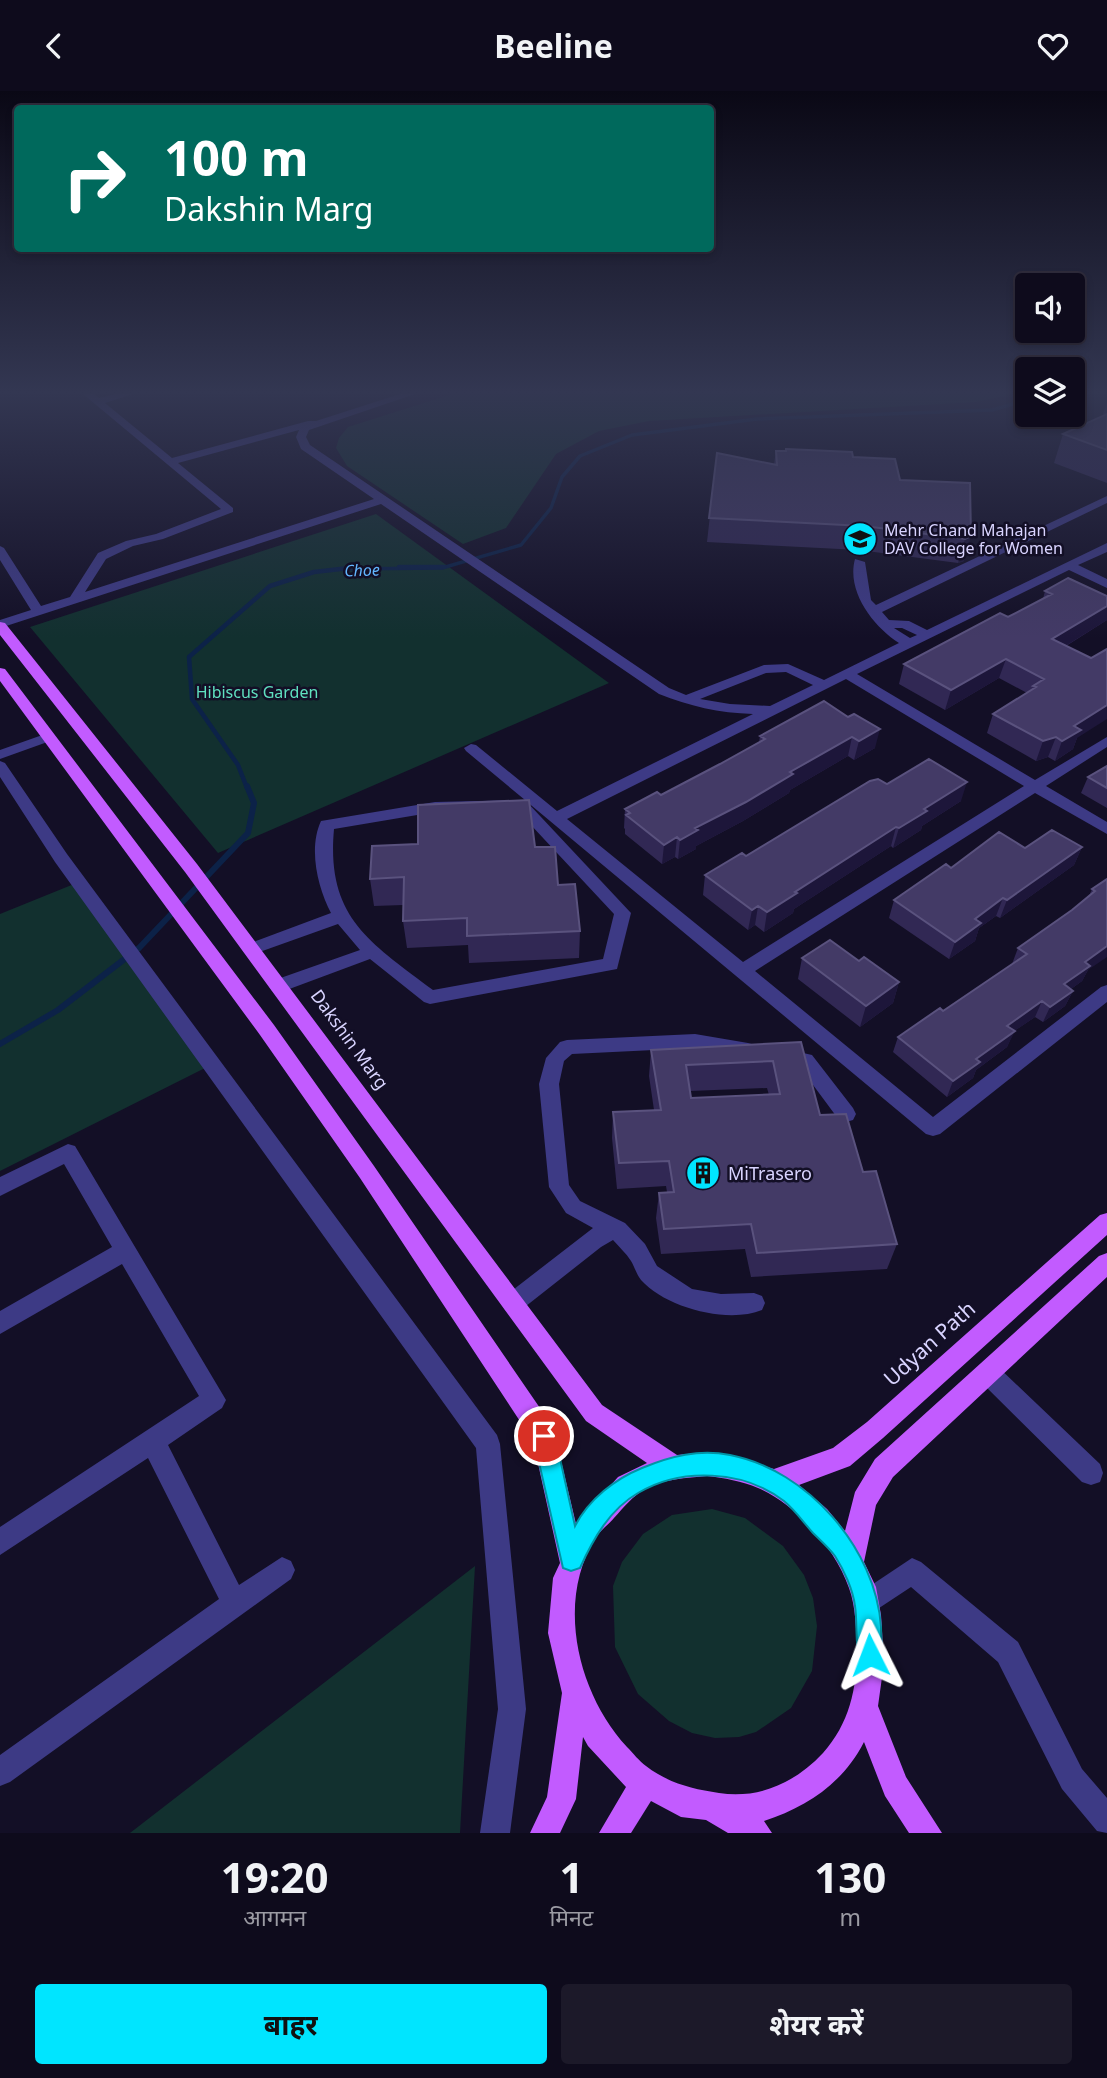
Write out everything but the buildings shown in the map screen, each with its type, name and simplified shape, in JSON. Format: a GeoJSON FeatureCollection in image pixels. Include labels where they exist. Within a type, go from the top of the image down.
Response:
{"type":"FeatureCollection","features":[{"type":"Feature","properties":{"kind":"main road","name":"Dakshin Marg"},"geometry":{"type":"LineString","coordinates":[[0,625],[191,868],[594,1413],[673,1467]]}},
{"type":"Feature","properties":{"kind":"main road"},"geometry":{"type":"LineString","coordinates":[[0,672],[267,1030],[544,1436],[571,1559]]}},
{"type":"Feature","properties":{"kind":"main road","name":"Udyan Path"},"geometry":{"type":"LineString","coordinates":[[773,1482],[841,1457],[875,1430],[1107,1222]]}},
{"type":"Feature","properties":{"kind":"main road"},"geometry":{"type":"LineString","coordinates":[[851,1564],[864,1501],[884,1468],[1107,1263]]}},
{"type":"Feature","properties":{"kind":"main road"},"geometry":{"type":"LineString","coordinates":[[716,1811],[753,1809],[779,1803],[816,1782],[848,1746],[865,1708],[872,1681],[867,1603],[843,1548],[793,1494],[773,1482],[732,1467],[708,1464],[673,1467],[629,1485],[597,1514],[585,1530],[571,1559],[562,1592],[561,1627],[568,1675],[575,1695],[583,1713],[621,1764],[645,1784],[669,1797],[716,1811],[757,1833]]}},
{"type":"Feature","properties":{"kind":"main road"},"geometry":{"type":"LineString","coordinates":[[545,1833],[561,1799],[575,1695]]}},
{"type":"Feature","properties":{"kind":"main road"},"geometry":{"type":"LineString","coordinates":[[865,1708],[895,1786],[927,1833]]}},
{"type":"Feature","properties":{"kind":"main road"},"geometry":{"type":"LineString","coordinates":[[614,1833],[645,1784]]}},
{"type":"Feature","properties":{"kind":"street"},"geometry":{"type":"LineString","coordinates":[[75,599],[102,556],[130,543],[159,537],[229,510],[187,475]]}},
{"type":"Feature","properties":{"kind":"street"},"geometry":{"type":"LineString","coordinates":[[346,475],[664,691],[685,700],[732,711],[772,710]]}},
{"type":"Feature","properties":{"kind":"street"},"geometry":{"type":"LineString","coordinates":[[875,610],[1107,499]]}},
{"type":"Feature","properties":{"kind":"street"},"geometry":{"type":"LineString","coordinates":[[0,625],[382,500]]}},
{"type":"Feature","properties":{"kind":"street"},"geometry":{"type":"LineString","coordinates":[[556,818],[1107,547]]}},
{"type":"Feature","properties":{"kind":"street"},"geometry":{"type":"LineString","coordinates":[[0,550],[38,611]]}},
{"type":"Feature","properties":{"kind":"street"},"geometry":{"type":"LineString","coordinates":[[859,562],[865,601],[875,610],[888,630],[910,644]]}},
{"type":"Feature","properties":{"kind":"street"},"geometry":{"type":"LineString","coordinates":[[1070,566],[1107,584]]}},
{"type":"Feature","properties":{"kind":"street"},"geometry":{"type":"LineString","coordinates":[[886,624],[904,624],[928,635]]}},
{"type":"Feature","properties":{"kind":"street"},"geometry":{"type":"LineString","coordinates":[[685,700],[764,669],[788,668],[824,685]]}},
{"type":"Feature","properties":{"kind":"street"},"geometry":{"type":"LineString","coordinates":[[847,674],[1107,829]]}},
{"type":"Feature","properties":{"kind":"street"},"geometry":{"type":"LineString","coordinates":[[0,755],[48,737]]}},
{"type":"Feature","properties":{"kind":"street"},"geometry":{"type":"LineString","coordinates":[[740,972],[1107,741]]}},
{"type":"Feature","properties":{"kind":"street"},"geometry":{"type":"LineString","coordinates":[[471,748],[740,972],[933,1128],[1107,992]]}},
{"type":"Feature","properties":{"kind":"street"},"geometry":{"type":"LineString","coordinates":[[0,766],[61,858],[488,1444],[512,1709],[495,1833]]}},
{"type":"Feature","properties":{"kind":"street"},"geometry":{"type":"LineString","coordinates":[[520,804],[623,913],[611,964],[430,997],[372,952],[341,916],[326,882],[327,825],[435,807],[520,804]]}},
{"type":"Feature","properties":{"kind":"street"},"geometry":{"type":"LineString","coordinates":[[251,950],[341,916]]}},
{"type":"Feature","properties":{"kind":"street"},"geometry":{"type":"LineString","coordinates":[[278,986],[372,952]]}},
{"type":"Feature","properties":{"kind":"street"},"geometry":{"type":"LineString","coordinates":[[754,1303],[721,1304],[688,1299],[649,1273],[637,1251],[617,1230],[573,1207],[559,1187],[549,1084],[555,1058],[567,1047],[695,1041],[805,1060],[846,1114]]}},
{"type":"Feature","properties":{"kind":"street"},"geometry":{"type":"LineString","coordinates":[[0,1187],[68,1152],[214,1400],[0,1542]]}},
{"type":"Feature","properties":{"kind":"street"},"geometry":{"type":"LineString","coordinates":[[513,1303],[593,1240],[603,1233],[617,1230]]}},
{"type":"Feature","properties":{"kind":"street"},"geometry":{"type":"LineString","coordinates":[[0,1322],[126,1250]]}},
{"type":"Feature","properties":{"kind":"street"},"geometry":{"type":"LineString","coordinates":[[988,1373],[1091,1473]]}},
{"type":"Feature","properties":{"kind":"street"},"geometry":{"type":"LineString","coordinates":[[153,1441],[235,1604]]}},
{"type":"Feature","properties":{"kind":"street"},"geometry":{"type":"LineString","coordinates":[[0,1772],[282,1570]]}},
{"type":"Feature","properties":{"kind":"street"},"geometry":{"type":"LineString","coordinates":[[867,1603],[912,1571],[1008,1652],[1072,1779],[1107,1821]]}},
{"type":"Feature","properties":{"kind":"green space"},"geometry":{"type":"Polygon","coordinates":[[[361,475],[542,475],[506,528],[463,544],[361,475]]]}},
{"type":"Feature","properties":{"kind":"green space","name":"Hibiscus Garden"},"geometry":{"type":"Polygon","coordinates":[[[376,514],[609,683],[218,853],[30,627],[376,514]]]}},
{"type":"Feature","properties":{"kind":"green space"},"geometry":{"type":"Polygon","coordinates":[[[79,882],[205,1068],[0,1171],[0,914],[79,882]]]}},
{"type":"Feature","properties":{"kind":"green space"},"geometry":{"type":"Polygon","coordinates":[[[712,1509],[745,1518],[783,1546],[804,1575],[813,1598],[817,1626],[812,1671],[791,1708],[756,1732],[739,1737],[715,1738],[692,1733],[669,1721],[638,1694],[615,1647],[613,1586],[622,1562],[643,1534],[672,1515],[712,1509]]]}},
{"type":"Feature","properties":{"kind":"green space"},"geometry":{"type":"Polygon","coordinates":[[[475,1566],[460,1833],[130,1833],[475,1566]]]}},
{"type":"Feature","properties":{"kind":"waterway","name":"Choe"},"geometry":{"type":"LineString","coordinates":[[341,569],[442,568],[521,545],[551,508],[563,475]]}},
{"type":"Feature","properties":{"kind":"waterway","name":"Choe"},"geometry":{"type":"LineString","coordinates":[[247,788],[238,765],[192,699],[189,657],[270,586],[314,572],[358,567]]}},
{"type":"Feature","properties":{"kind":"waterway","name":"Choe"},"geometry":{"type":"LineString","coordinates":[[399,567],[444,567]]}},
{"type":"Feature","properties":{"kind":"waterway","name":"Choe"},"geometry":{"type":"LineString","coordinates":[[0,1044],[58,1010],[139,948],[248,833],[254,803],[247,786]]}},
{"type":"Feature","properties":{"kind":"place","name":"Mehr Chand Mahajan DAV College for Women"},"geometry":{"type":"Point","coordinates":[860,539]}},
{"type":"Feature","properties":{"kind":"place","name":"MiTrasero"},"geometry":{"type":"Point","coordinates":[703,1173]}},
{"type":"Feature","properties":{"kind":"route"},"geometry":{"type":"LineString","coordinates":[[544,1436],[571,1559],[585,1530],[597,1514],[629,1485],[673,1467],[708,1464],[732,1467],[773,1482],[793,1494],[843,1548],[859,1580],[867,1603],[870,1655]]}}]}
